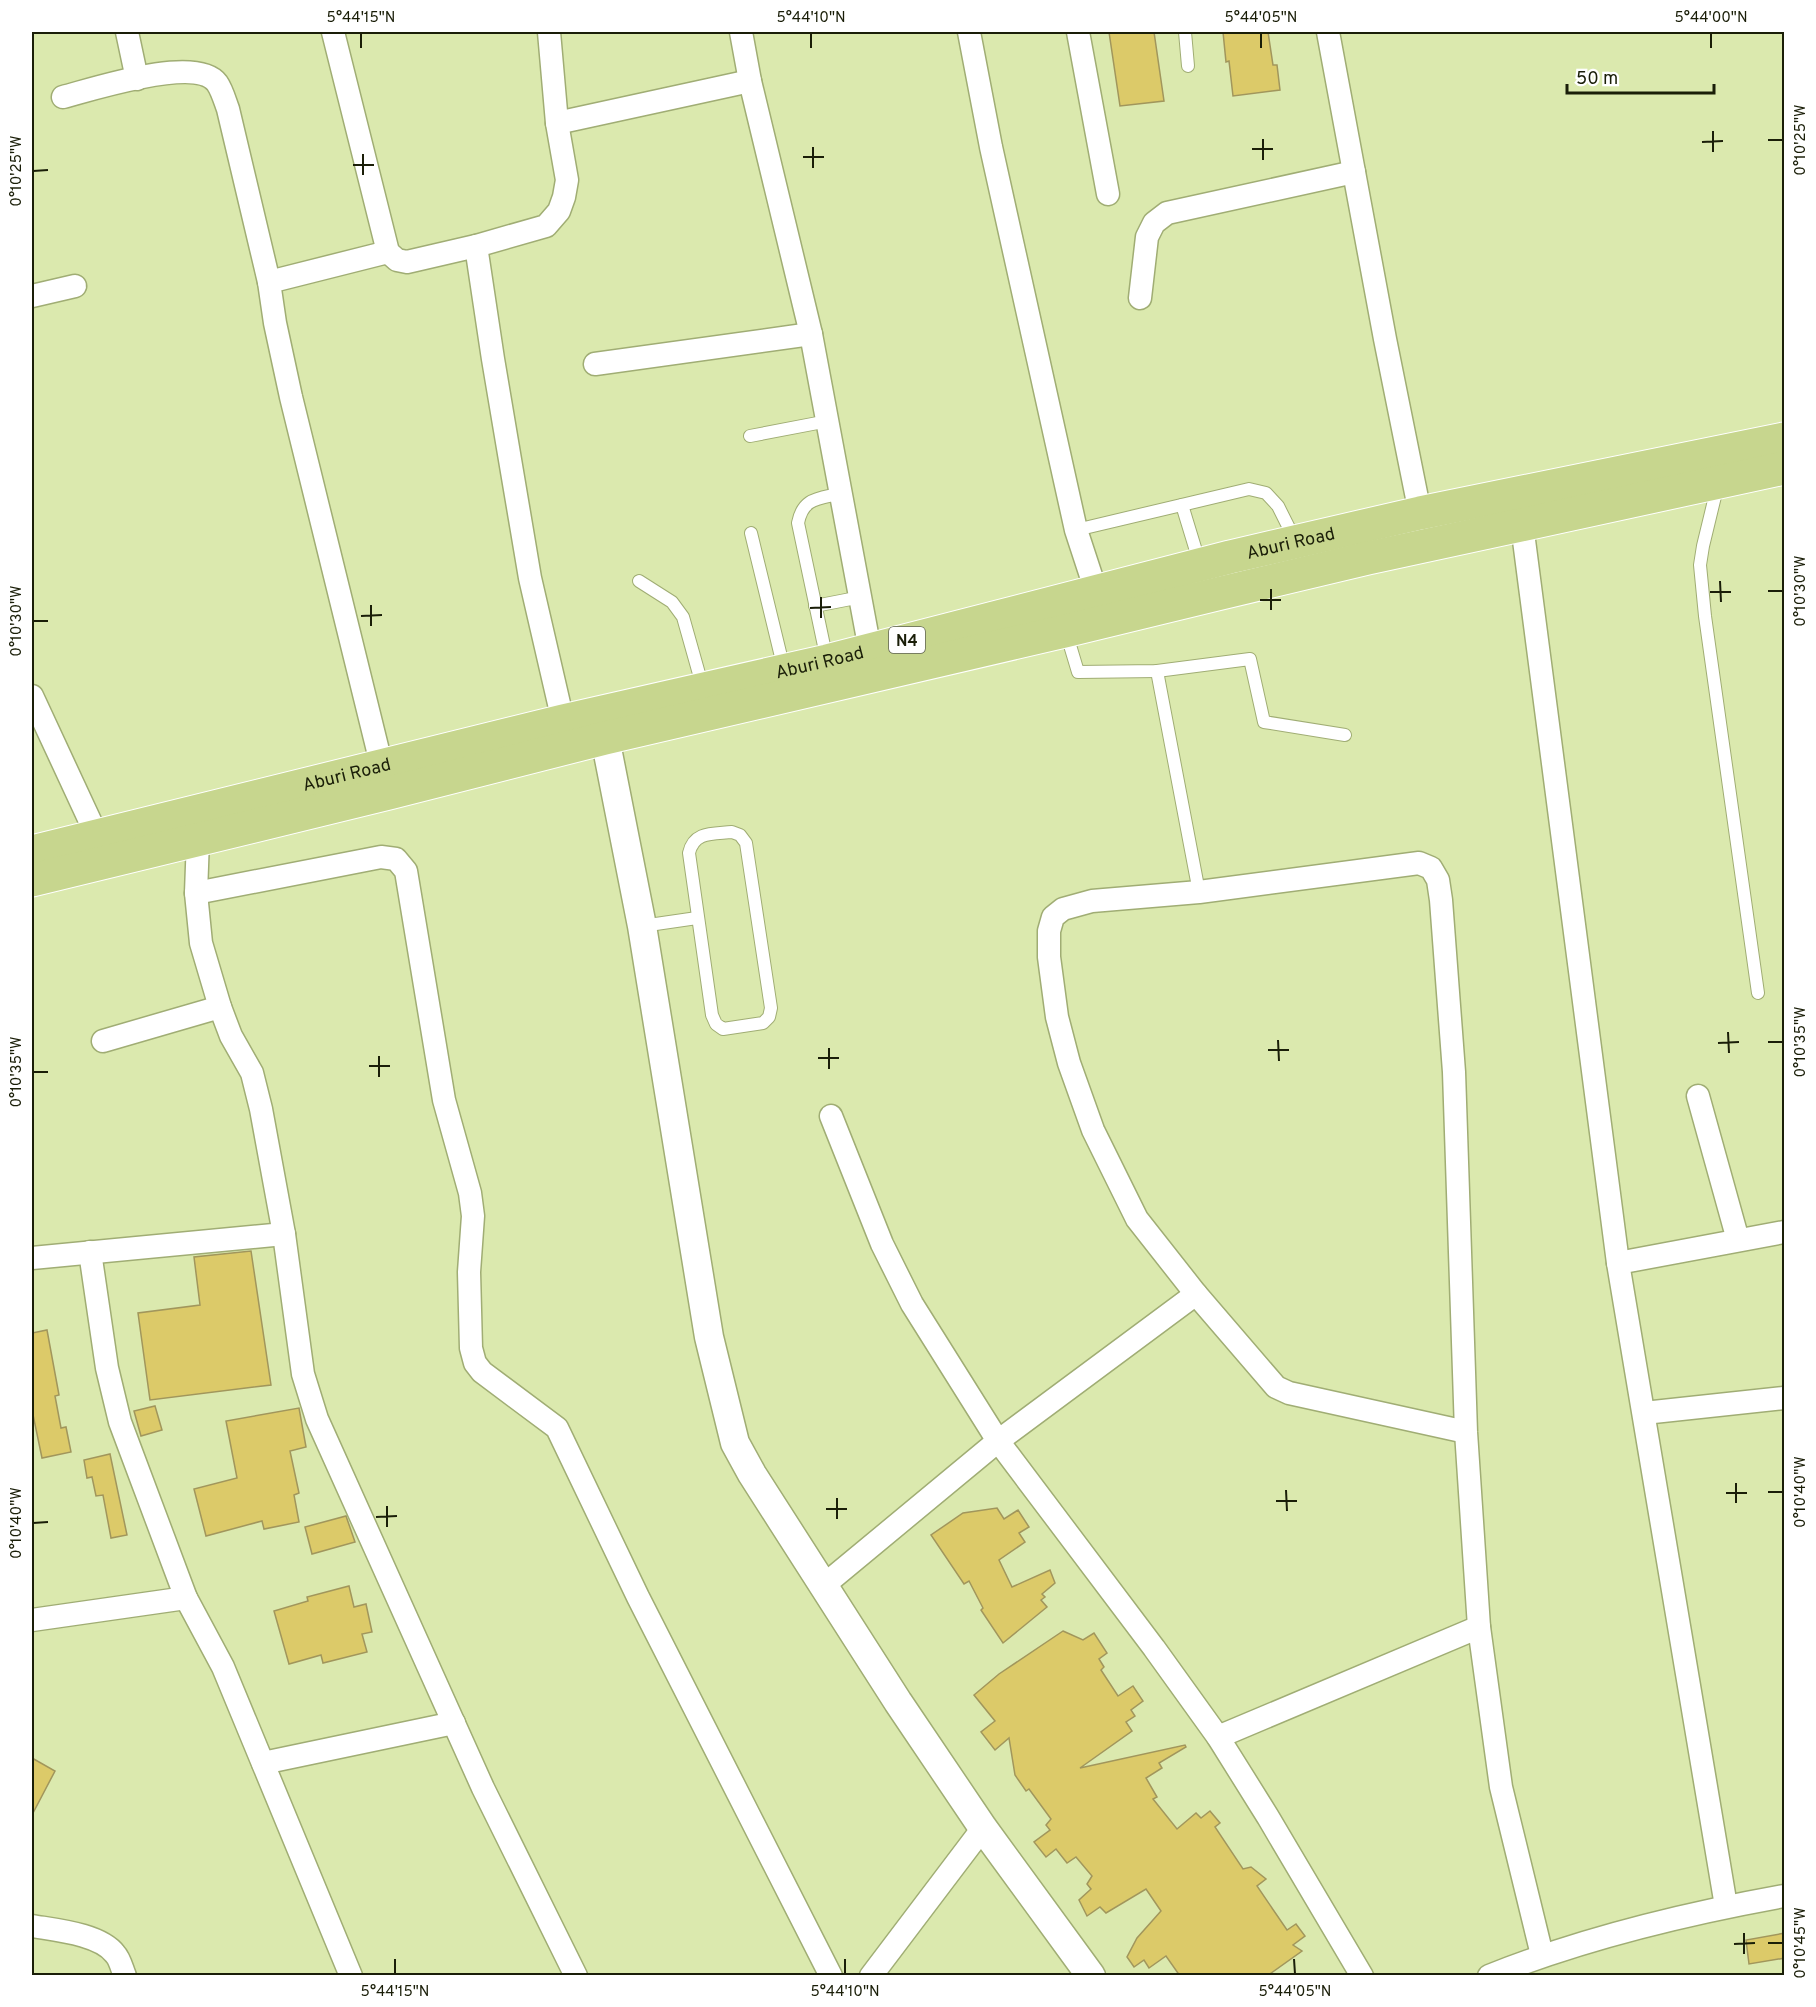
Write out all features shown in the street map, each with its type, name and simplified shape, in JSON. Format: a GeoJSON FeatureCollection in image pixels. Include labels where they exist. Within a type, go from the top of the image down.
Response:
{"type":"FeatureCollection","features":[{"type":"Feature","properties":{"kind":"highway","name":"Aburi Road"},"geometry":{"type":"LineString","coordinates":[[32,852],[563,722],[827,661],[1057,600],[1296,542],[1420,513],[1785,439]]}},
{"type":"Feature","properties":{"kind":"highway","name":"Aburi Road"},"geometry":{"type":"LineString","coordinates":[[32,880],[605,738],[1356,561],[1785,468]]}},
{"type":"Feature","properties":{"kind":"highway"},"geometry":{"type":"LineString","coordinates":[[1057,600],[1065,631]]}},
{"type":"Feature","properties":{"kind":"street"},"geometry":{"type":"LineString","coordinates":[[127,32],[137,79]]}},
{"type":"Feature","properties":{"kind":"street"},"geometry":{"type":"LineString","coordinates":[[333,32],[388,252],[397,260],[407,262],[477,246],[546,226],[559,212],[567,180],[557,123],[549,32]]}},
{"type":"Feature","properties":{"kind":"street"},"geometry":{"type":"LineString","coordinates":[[741,32],[750,81],[811,334],[870,650]]}},
{"type":"Feature","properties":{"kind":"street"},"geometry":{"type":"LineString","coordinates":[[969,32],[991,147],[1076,531],[1096,591]]}},
{"type":"Feature","properties":{"kind":"street"},"geometry":{"type":"LineString","coordinates":[[1078,32],[1108,194]]}},
{"type":"Feature","properties":{"kind":"street"},"geometry":{"type":"LineString","coordinates":[[1328,32],[1420,513]]}},
{"type":"Feature","properties":{"kind":"street"},"geometry":{"type":"LineString","coordinates":[[63,97],[160,73],[186,71],[204,74],[217,82],[228,109],[269,282],[275,323],[291,397],[382,767]]}},
{"type":"Feature","properties":{"kind":"street"},"geometry":{"type":"LineString","coordinates":[[557,123],[750,81]]}},
{"type":"Feature","properties":{"kind":"street"},"geometry":{"type":"LineString","coordinates":[[1140,298],[1147,237],[1154,223],[1167,213],[1354,172]]}},
{"type":"Feature","properties":{"kind":"street"},"geometry":{"type":"LineString","coordinates":[[477,246],[493,359],[530,578],[563,722]]}},
{"type":"Feature","properties":{"kind":"street"},"geometry":{"type":"LineString","coordinates":[[269,282],[388,252]]}},
{"type":"Feature","properties":{"kind":"street"},"geometry":{"type":"LineString","coordinates":[[32,296],[75,286]]}},
{"type":"Feature","properties":{"kind":"street"},"geometry":{"type":"LineString","coordinates":[[596,364],[811,334]]}},
{"type":"Feature","properties":{"kind":"street"},"geometry":{"type":"LineString","coordinates":[[1522,525],[1618,1263],[1726,1906]]}},
{"type":"Feature","properties":{"kind":"street"},"geometry":{"type":"LineString","coordinates":[[32,696],[97,836]]}},
{"type":"Feature","properties":{"kind":"street"},"geometry":{"type":"LineString","coordinates":[[605,738],[642,926],[709,1337],[735,1443],[752,1474],[898,1702],[983,1828],[1091,1976]]}},
{"type":"Feature","properties":{"kind":"street"},"geometry":{"type":"LineString","coordinates":[[198,839],[196,893],[201,943],[220,1008],[231,1036],[252,1073],[261,1109],[284,1233],[303,1374],[317,1419],[483,1788],[576,1976]]}},
{"type":"Feature","properties":{"kind":"street"},"geometry":{"type":"LineString","coordinates":[[196,893],[381,857],[396,859],[406,871],[444,1100],[470,1193],[473,1216],[470,1294],[471,1348],[475,1363],[482,1372],[557,1428],[638,1597],[831,1976]]}},
{"type":"Feature","properties":{"kind":"street"},"geometry":{"type":"LineString","coordinates":[[1466,1432],[1289,1393],[1275,1387],[1196,1294],[1137,1219],[1092,1130],[1069,1063],[1057,1017],[1048,931],[1053,917],[1063,909],[1092,901],[1199,892],[1419,863],[1431,868],[1438,880],[1454,1072],[1466,1432],[1479,1627],[1501,1787],[1542,1955]]}},
{"type":"Feature","properties":{"kind":"street"},"geometry":{"type":"LineString","coordinates":[[103,1041],[220,1008]]}},
{"type":"Feature","properties":{"kind":"street"},"geometry":{"type":"LineString","coordinates":[[1698,1096],[1738,1240]]}},
{"type":"Feature","properties":{"kind":"street"},"geometry":{"type":"LineString","coordinates":[[831,1116],[882,1245],[912,1304],[998,1441],[1218,1737],[1362,1976]]}},
{"type":"Feature","properties":{"kind":"street"},"geometry":{"type":"LineString","coordinates":[[1618,1263],[1785,1232]]}},
{"type":"Feature","properties":{"kind":"street"},"geometry":{"type":"LineString","coordinates":[[32,1258],[284,1233]]}},
{"type":"Feature","properties":{"kind":"street"},"geometry":{"type":"LineString","coordinates":[[90,1252],[107,1368],[120,1422],[186,1598],[223,1667],[351,1976]]}},
{"type":"Feature","properties":{"kind":"street"},"geometry":{"type":"LineString","coordinates":[[823,1586],[998,1441],[1196,1294]]}},
{"type":"Feature","properties":{"kind":"street"},"geometry":{"type":"LineString","coordinates":[[1644,1413],[1785,1398]]}},
{"type":"Feature","properties":{"kind":"street"},"geometry":{"type":"LineString","coordinates":[[32,1620],[186,1598]]}},
{"type":"Feature","properties":{"kind":"street"},"geometry":{"type":"LineString","coordinates":[[1218,1737],[1479,1627]]}},
{"type":"Feature","properties":{"kind":"street"},"geometry":{"type":"LineString","coordinates":[[263,1763],[454,1723]]}},
{"type":"Feature","properties":{"kind":"street"},"geometry":{"type":"LineString","coordinates":[[871,1976],[983,1828]]}},
{"type":"Feature","properties":{"kind":"street"},"geometry":{"type":"LineString","coordinates":[[1489,1976],[1542,1955],[1653,1923],[1726,1906],[1785,1896]]}},
{"type":"Feature","properties":{"kind":"street"},"geometry":{"type":"LineString","coordinates":[[32,1926],[67,1932],[99,1942],[115,1954],[125,1976]]}},
{"type":"Feature","properties":{"kind":"lane"},"geometry":{"type":"LineString","coordinates":[[1185,32],[1188,66]]}},
{"type":"Feature","properties":{"kind":"lane"},"geometry":{"type":"LineString","coordinates":[[750,436],[828,421]]}},
{"type":"Feature","properties":{"kind":"lane"},"geometry":{"type":"LineString","coordinates":[[1718,483],[1700,565],[1705,616],[1758,993]]}},
{"type":"Feature","properties":{"kind":"lane"},"geometry":{"type":"LineString","coordinates":[[1076,531],[1249,489],[1266,493],[1278,506],[1296,542]]}},
{"type":"Feature","properties":{"kind":"lane"},"geometry":{"type":"LineString","coordinates":[[827,661],[798,523],[801,510],[808,502],[842,493]]}},
{"type":"Feature","properties":{"kind":"lane"},"geometry":{"type":"LineString","coordinates":[[1182,505],[1200,565]]}},
{"type":"Feature","properties":{"kind":"lane"},"geometry":{"type":"LineString","coordinates":[[751,533],[784,670]]}},
{"type":"Feature","properties":{"kind":"lane"},"geometry":{"type":"LineString","coordinates":[[639,581],[672,602],[683,617],[703,689]]}},
{"type":"Feature","properties":{"kind":"lane"},"geometry":{"type":"LineString","coordinates":[[815,606],[861,597]]}},
{"type":"Feature","properties":{"kind":"lane"},"geometry":{"type":"LineString","coordinates":[[1065,631],[1078,672],[1157,671],[1250,659],[1264,722],[1345,735]]}},
{"type":"Feature","properties":{"kind":"lane"},"geometry":{"type":"LineString","coordinates":[[1157,671],[1199,892]]}},
{"type":"Feature","properties":{"kind":"lane"},"geometry":{"type":"LineString","coordinates":[[732,832],[740,835],[746,843],[771,1008],[769,1017],[763,1023],[723,1029],[716,1024],[712,1016],[697,918],[689,853],[691,843],[698,837],[732,832]]}},
{"type":"Feature","properties":{"kind":"lane"},"geometry":{"type":"LineString","coordinates":[[642,926],[697,918]]}},
{"type":"Feature","properties":{"kind":"building"},"geometry":{"type":"Polygon","coordinates":[[[1109,32],[1154,32],[1164,101],[1120,106],[1109,32]]]}},
{"type":"Feature","properties":{"kind":"building"},"geometry":{"type":"Polygon","coordinates":[[[1223,32],[1268,32],[1273,65],[1277,65],[1280,90],[1233,96],[1223,32]]]}},
{"type":"Feature","properties":{"kind":"building"},"geometry":{"type":"Polygon","coordinates":[[[251,1251],[271,1385],[150,1400],[138,1313],[200,1305],[194,1257],[251,1251]]]}},
{"type":"Feature","properties":{"kind":"building"},"geometry":{"type":"Polygon","coordinates":[[[47,1330],[59,1395],[55,1396],[61,1428],[66,1427],[71,1452],[42,1458],[32,1410],[32,1333],[47,1330]]]}},
{"type":"Feature","properties":{"kind":"building"},"geometry":{"type":"Polygon","coordinates":[[[155,1406],[162,1430],[141,1436],[134,1411],[155,1406]]]}},
{"type":"Feature","properties":{"kind":"building"},"geometry":{"type":"Polygon","coordinates":[[[299,1408],[306,1447],[290,1451],[299,1493],[294,1495],[299,1522],[264,1529],[262,1521],[206,1536],[194,1489],[237,1478],[226,1421],[299,1408]]]}},
{"type":"Feature","properties":{"kind":"building"},"geometry":{"type":"Polygon","coordinates":[[[110,1454],[127,1535],[111,1538],[103,1495],[96,1496],[92,1477],[87,1478],[84,1460],[110,1454]]]}},
{"type":"Feature","properties":{"kind":"building"},"geometry":{"type":"Polygon","coordinates":[[[997,1508],[1004,1519],[1018,1510],[1029,1527],[1019,1533],[1025,1542],[999,1560],[1012,1587],[1050,1570],[1055,1583],[1042,1594],[1045,1597],[1041,1600],[1047,1607],[1003,1643],[981,1610],[983,1608],[969,1581],[964,1584],[931,1535],[963,1513],[997,1508]]]}},
{"type":"Feature","properties":{"kind":"building"},"geometry":{"type":"Polygon","coordinates":[[[346,1516],[355,1542],[312,1554],[305,1527],[346,1516]]]}},
{"type":"Feature","properties":{"kind":"building"},"geometry":{"type":"Polygon","coordinates":[[[349,1586],[354,1607],[366,1604],[372,1632],[362,1634],[367,1652],[323,1663],[321,1655],[289,1664],[274,1611],[308,1601],[307,1597],[349,1586]]]}},
{"type":"Feature","properties":{"kind":"building"},"geometry":{"type":"Polygon","coordinates":[[[1063,1631],[1083,1640],[1094,1633],[1107,1653],[1099,1659],[1104,1667],[1101,1670],[1118,1696],[1133,1686],[1143,1701],[1131,1710],[1135,1716],[1126,1722],[1132,1731],[1080,1768],[1185,1745],[1186,1747],[1159,1763],[1162,1768],[1146,1778],[1157,1797],[1153,1799],[1177,1829],[1196,1813],[1201,1818],[1210,1811],[1220,1823],[1215,1827],[1243,1869],[1251,1867],[1266,1879],[1257,1886],[1287,1930],[1296,1924],[1305,1936],[1293,1945],[1302,1951],[1267,1976],[1180,1976],[1166,1956],[1149,1968],[1144,1960],[1134,1967],[1127,1957],[1137,1938],[1161,1911],[1146,1889],[1106,1913],[1100,1907],[1087,1916],[1079,1900],[1091,1889],[1087,1884],[1092,1876],[1076,1857],[1067,1863],[1056,1849],[1046,1857],[1034,1842],[1050,1830],[1046,1825],[1051,1819],[1029,1789],[1026,1791],[1015,1775],[1009,1738],[995,1750],[981,1732],[995,1721],[974,1695],[999,1674],[1063,1631]]]}},
{"type":"Feature","properties":{"kind":"building"},"geometry":{"type":"Polygon","coordinates":[[[32,1758],[55,1771],[32,1815],[32,1758]]]}},
{"type":"Feature","properties":{"kind":"building"},"geometry":{"type":"Polygon","coordinates":[[[1785,1933],[1785,1958],[1749,1964],[1746,1940],[1785,1933]]]}}]}
